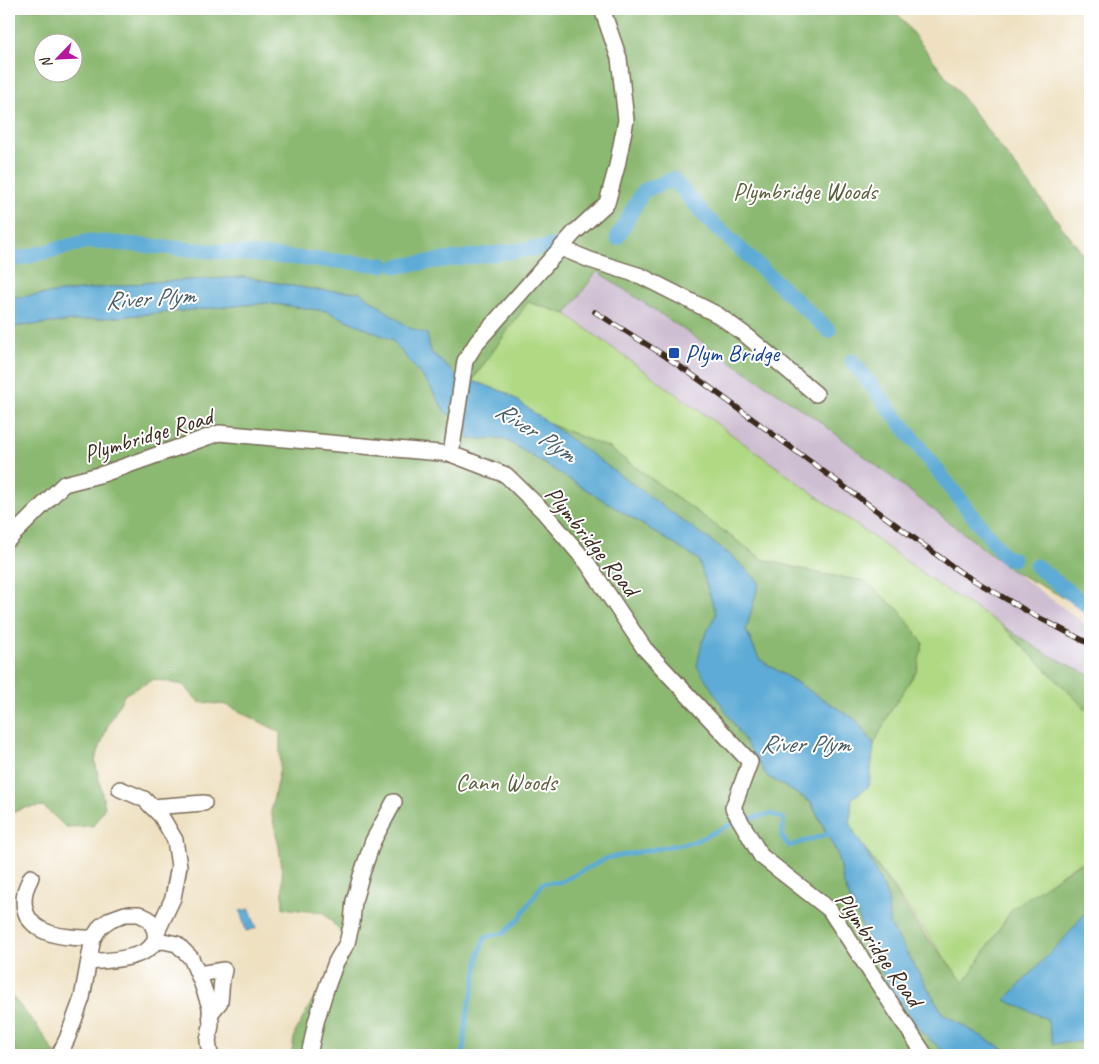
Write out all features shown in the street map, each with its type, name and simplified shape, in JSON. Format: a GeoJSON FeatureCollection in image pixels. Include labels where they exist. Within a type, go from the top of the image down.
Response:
{"type":"FeatureCollection","features":[{"type":"Feature","properties":{"kind":"street"},"geometry":{"type":"LineString","coordinates":[[451,454],[465,362],[477,342],[574,233],[607,203],[626,120],[619,58],[602,9]]}},
{"type":"Feature","properties":{"kind":"street"},"geometry":{"type":"LineString","coordinates":[[561,248],[590,260],[641,276],[718,315],[762,348],[816,394]]}},
{"type":"Feature","properties":{"kind":"street","name":"Plymbridge Road"},"geometry":{"type":"LineString","coordinates":[[9,540],[64,484],[103,474],[219,433],[451,454],[481,471],[506,475],[542,510],[588,564],[644,648],[750,762],[733,808],[761,856],[829,909],[925,1055]]}},
{"type":"Feature","properties":{"kind":"street"},"geometry":{"type":"LineString","coordinates":[[90,962],[112,961],[145,952],[155,939],[173,898],[179,866],[175,840],[161,816],[144,799],[120,789]]}},
{"type":"Feature","properties":{"kind":"street"},"geometry":{"type":"LineString","coordinates":[[309,1055],[325,992],[336,962],[347,943],[354,901],[361,876],[373,841],[394,802]]}},
{"type":"Feature","properties":{"kind":"street"},"geometry":{"type":"LineString","coordinates":[[152,807],[204,803]]}},
{"type":"Feature","properties":{"kind":"street"},"geometry":{"type":"LineString","coordinates":[[31,877],[25,891],[24,906],[28,918],[37,928],[53,934],[70,937],[94,938]]}},
{"type":"Feature","properties":{"kind":"street"},"geometry":{"type":"LineString","coordinates":[[59,1055],[82,998],[94,938],[101,926],[111,919],[125,914],[139,914],[149,919],[155,939]]}},
{"type":"Feature","properties":{"kind":"street"},"geometry":{"type":"LineString","coordinates":[[155,939],[177,944],[191,958],[210,1007],[211,1025],[208,1041],[210,1055]]}},
{"type":"Feature","properties":{"kind":"street"},"geometry":{"type":"LineString","coordinates":[[198,974],[224,970],[220,1002],[210,1014]]}},
{"type":"Feature","properties":{"kind":"shaded area"},"geometry":{"type":"Polygon","coordinates":[[[597,270],[822,423],[1011,570],[1090,627],[1090,675],[1041,651],[943,588],[566,314],[597,270]]]}},
{"type":"Feature","properties":{"kind":"green space","name":"Plymbridge Woods"},"geometry":{"type":"Polygon","coordinates":[[[9,9],[894,9],[1090,263],[1090,611],[1011,570],[822,423],[597,271],[566,314],[528,302],[472,380],[456,375],[431,352],[426,334],[408,327],[360,292],[316,290],[244,277],[153,282],[9,298],[9,9]]]}},
{"type":"Feature","properties":{"kind":"green space"},"geometry":{"type":"Polygon","coordinates":[[[528,302],[566,314],[943,588],[1000,624],[1090,713],[1090,861],[1076,865],[1013,908],[964,984],[865,849],[856,836],[850,822],[852,798],[869,786],[874,744],[889,714],[865,581],[821,574],[762,559],[609,448],[547,423],[507,393],[472,381],[528,302]]]}},
{"type":"Feature","properties":{"kind":"green space","name":"Cann Woods"},"geometry":{"type":"Polygon","coordinates":[[[267,303],[326,311],[392,340],[429,385],[446,413],[466,420],[469,439],[503,438],[698,559],[716,614],[702,642],[767,776],[810,802],[837,853],[844,885],[917,1028],[948,1055],[291,1055],[295,1033],[312,1001],[337,972],[344,936],[324,913],[283,908],[282,868],[271,811],[280,767],[280,732],[227,705],[199,702],[183,685],[154,679],[125,694],[107,727],[95,761],[105,807],[93,826],[66,827],[43,806],[24,808],[9,814],[9,327],[267,303]]]}},
{"type":"Feature","properties":{"kind":"green space"},"geometry":{"type":"Polygon","coordinates":[[[547,423],[609,448],[762,559],[821,574],[865,581],[900,611],[923,643],[917,670],[889,714],[874,744],[856,720],[759,659],[746,630],[759,582],[733,557],[547,423]]]}},
{"type":"Feature","properties":{"kind":"green space"},"geometry":{"type":"Polygon","coordinates":[[[1000,624],[1041,651],[1090,675],[1090,713],[1000,624]]]}},
{"type":"Feature","properties":{"kind":"green space"},"geometry":{"type":"Polygon","coordinates":[[[865,849],[923,932],[964,983],[1013,908],[1076,865],[1090,861],[1090,1055],[1014,1055],[943,1014],[889,923],[888,898],[865,849]]]}},
{"type":"Feature","properties":{"kind":"green space"},"geometry":{"type":"Polygon","coordinates":[[[9,993],[36,1025],[56,1055],[9,1055],[9,993]]]}},
{"type":"Feature","properties":{"kind":"water","name":"River Plym"},"geometry":{"type":"Polygon","coordinates":[[[245,277],[316,290],[360,292],[408,327],[427,334],[431,352],[456,375],[507,393],[733,557],[759,582],[746,630],[759,659],[856,720],[874,744],[869,786],[852,798],[850,822],[888,898],[889,923],[943,1014],[1014,1055],[948,1055],[917,1028],[886,981],[844,885],[837,853],[811,802],[767,776],[697,666],[702,642],[716,614],[698,559],[503,438],[469,439],[466,420],[446,413],[429,385],[392,340],[326,311],[267,303],[9,327],[9,298],[153,282],[245,277]]]}},
{"type":"Feature","properties":{"kind":"water"},"geometry":{"type":"Polygon","coordinates":[[[1090,907],[1090,1041],[1053,1044],[1047,1019],[1005,1000],[1069,933],[1090,907]]]}},
{"type":"Feature","properties":{"kind":"water"},"geometry":{"type":"Polygon","coordinates":[[[250,909],[256,928],[246,931],[240,911],[250,909]]]}},
{"type":"Feature","properties":{"kind":"waterway"},"geometry":{"type":"LineString","coordinates":[[617,238],[643,191],[673,179],[708,219],[829,331]]}},
{"type":"Feature","properties":{"kind":"waterway"},"geometry":{"type":"LineString","coordinates":[[9,261],[89,241],[383,265]]}},
{"type":"Feature","properties":{"kind":"waterway"},"geometry":{"type":"LineString","coordinates":[[397,266],[555,246]]}},
{"type":"Feature","properties":{"kind":"waterway"},"geometry":{"type":"LineString","coordinates":[[852,361],[1005,557],[1013,559]]}},
{"type":"Feature","properties":{"kind":"waterway"},"geometry":{"type":"LineString","coordinates":[[1036,566],[1090,608]]}},
{"type":"Feature","properties":{"kind":"waterway"},"geometry":{"type":"LineString","coordinates":[[463,1055],[467,1011],[475,983],[479,954],[485,937],[504,933],[519,919],[543,883],[561,882],[607,858],[693,842],[740,820],[771,814],[784,819],[782,837],[789,846],[828,834],[834,835]]}},
{"type":"Feature","properties":{"kind":"railway"},"geometry":{"type":"LineString","coordinates":[[595,312],[701,381],[960,572],[1030,613],[1090,644]]}},
{"type":"Feature","properties":{"kind":"place","name":"Plym Bridge"},"geometry":{"type":"Point","coordinates":[674,353]}}]}
